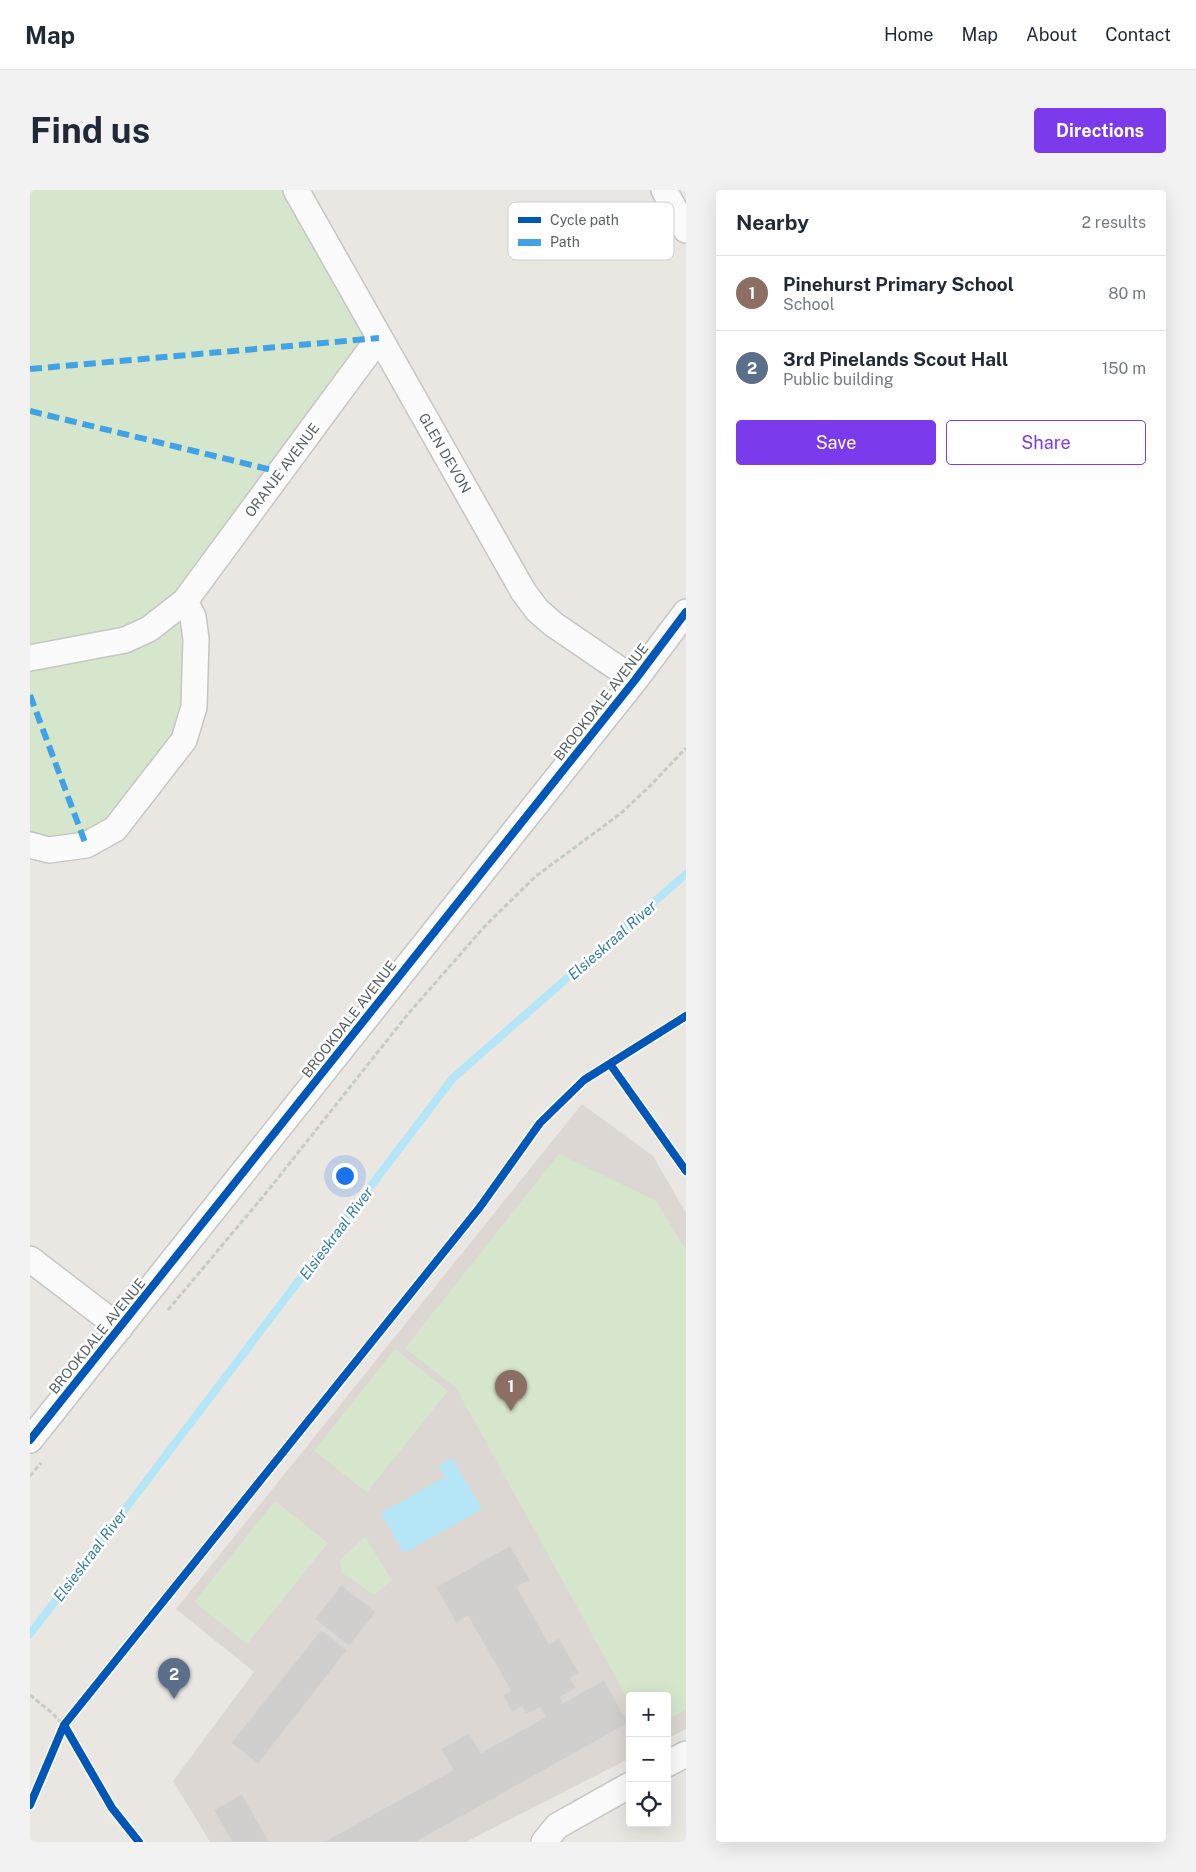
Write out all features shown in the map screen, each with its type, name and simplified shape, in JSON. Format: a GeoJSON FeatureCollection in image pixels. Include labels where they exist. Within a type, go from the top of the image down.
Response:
{"type":"FeatureCollection","features":[{"type":"Feature","properties":{"kind":"street","name":"GLEN DEVON"},"geometry":{"type":"LineString","coordinates":[[296,190],[519,583],[537,610],[553,624],[635,680]]}},
{"type":"Feature","properties":{"kind":"street"},"geometry":{"type":"LineString","coordinates":[[664,190],[671,202]]}},
{"type":"Feature","properties":{"kind":"street"},"geometry":{"type":"LineString","coordinates":[[674,208],[686,230]]}},
{"type":"Feature","properties":{"kind":"street","name":"ORANJE AVENUE"},"geometry":{"type":"LineString","coordinates":[[30,658],[125,640],[149,629],[185,601],[379,338]]}},
{"type":"Feature","properties":{"kind":"street"},"geometry":{"type":"LineString","coordinates":[[30,845],[49,850],[86,845],[115,828],[184,740],[194,707],[196,639],[193,616],[185,601]]}},
{"type":"Feature","properties":{"kind":"street","name":"BROOKDALE AVENUE"},"geometry":{"type":"LineString","coordinates":[[36,1450],[120,1328],[635,680],[686,612]]}},
{"type":"Feature","properties":{"kind":"street"},"geometry":{"type":"LineString","coordinates":[[30,1259],[120,1328]]}},
{"type":"Feature","properties":{"kind":"street"},"geometry":{"type":"LineString","coordinates":[[671,1762],[686,1754]]}},
{"type":"Feature","properties":{"kind":"street"},"geometry":{"type":"LineString","coordinates":[[544,1842],[557,1826],[626,1787]]}},
{"type":"Feature","properties":{"kind":"path"},"geometry":{"type":"LineString","coordinates":[[162,1317],[270,1188],[408,1014],[485,926],[536,876],[620,814],[686,748]]}},
{"type":"Feature","properties":{"kind":"path"},"geometry":{"type":"LineString","coordinates":[[30,1476],[36,1450]]}},
{"type":"Feature","properties":{"kind":"path"},"geometry":{"type":"LineString","coordinates":[[30,1695],[52,1712],[69,1733]]}},
{"type":"Feature","properties":{"kind":"path"},"geometry":{"type":"LineString","coordinates":[[60,1734],[70,1717]]}},
{"type":"Feature","properties":{"kind":"shaded area"},"geometry":{"type":"Polygon","coordinates":[[[582,1104],[653,1156],[686,1213],[686,1729],[671,1737],[671,1692],[626,1692],[626,1760],[466,1842],[210,1842],[173,1781],[254,1672],[176,1609],[582,1104]]]}},
{"type":"Feature","properties":{"kind":"green space"},"geometry":{"type":"Polygon","coordinates":[[[30,190],[292,190],[364,330],[360,351],[168,604],[122,629],[30,647],[30,190]]]}},
{"type":"Feature","properties":{"kind":"green space"},"geometry":{"type":"Polygon","coordinates":[[[175,623],[184,628],[189,636],[179,736],[101,827],[71,838],[30,839],[30,664],[175,623]]]}},
{"type":"Feature","properties":{"kind":"green space"},"geometry":{"type":"Polygon","coordinates":[[[559,1154],[656,1201],[686,1250],[686,1710],[671,1718],[671,1692],[626,1692],[626,1696],[456,1388],[405,1348],[559,1154]]]}},
{"type":"Feature","properties":{"kind":"green space"},"geometry":{"type":"Polygon","coordinates":[[[395,1349],[448,1391],[367,1492],[314,1451],[395,1349]]]}},
{"type":"Feature","properties":{"kind":"green space"},"geometry":{"type":"Polygon","coordinates":[[[275,1501],[328,1543],[247,1644],[194,1602],[275,1501]]]}},
{"type":"Feature","properties":{"kind":"green space"},"geometry":{"type":"Polygon","coordinates":[[[365,1537],[392,1580],[374,1595],[342,1573],[340,1560],[365,1537]]]}},
{"type":"Feature","properties":{"kind":"water"},"geometry":{"type":"Polygon","coordinates":[[[452,1458],[482,1509],[404,1553],[381,1513],[445,1477],[439,1465],[452,1458]]]}},
{"type":"Feature","properties":{"kind":"building"},"geometry":{"type":"Polygon","coordinates":[[[510,1546],[530,1580],[517,1587],[549,1644],[559,1638],[579,1673],[570,1678],[576,1688],[560,1697],[563,1703],[604,1680],[626,1719],[626,1724],[416,1842],[324,1842],[453,1770],[441,1749],[469,1733],[481,1753],[545,1717],[540,1707],[526,1714],[522,1707],[512,1712],[503,1695],[511,1691],[468,1616],[456,1623],[436,1587],[510,1546]]]}},
{"type":"Feature","properties":{"kind":"building"},"geometry":{"type":"Polygon","coordinates":[[[341,1585],[376,1612],[349,1646],[315,1619],[341,1585]]]}},
{"type":"Feature","properties":{"kind":"building"},"geometry":{"type":"Polygon","coordinates":[[[321,1630],[347,1650],[258,1764],[231,1743],[321,1630]]]}},
{"type":"Feature","properties":{"kind":"building"},"geometry":{"type":"Polygon","coordinates":[[[242,1794],[269,1842],[232,1842],[214,1810],[242,1794]]]}},
{"type":"Feature","properties":{"kind":"waterway","name":"Elsieskraal River"},"geometry":{"type":"LineString","coordinates":[[30,1634],[453,1078],[686,874]]}},
{"type":"Feature","properties":{"kind":"marked path"},"geometry":{"type":"LineString","coordinates":[[30,369],[379,338]]}},
{"type":"Feature","properties":{"kind":"marked path"},"geometry":{"type":"LineString","coordinates":[[30,411],[280,472]]}},
{"type":"Feature","properties":{"kind":"marked path"},"geometry":{"type":"LineString","coordinates":[[30,695],[86,845]]}},
{"type":"Feature","properties":{"kind":"cycle path"},"geometry":{"type":"LineString","coordinates":[[30,1440],[635,680],[686,612]]}},
{"type":"Feature","properties":{"kind":"cycle path"},"geometry":{"type":"LineString","coordinates":[[30,1805],[64,1725],[480,1207],[540,1123],[584,1080],[686,1016]]}},
{"type":"Feature","properties":{"kind":"cycle path"},"geometry":{"type":"LineString","coordinates":[[610,1064],[686,1171]]}},
{"type":"Feature","properties":{"kind":"cycle path"},"geometry":{"type":"LineString","coordinates":[[64,1725],[112,1808],[139,1842]]}},
{"type":"Feature","properties":{"kind":"place","name":"Pinehurst Primary School"},"geometry":{"type":"Point","coordinates":[511,1411]}},
{"type":"Feature","properties":{"kind":"place","name":"3rd Pinelands Scout Hall"},"geometry":{"type":"Point","coordinates":[174,1699]}}]}
